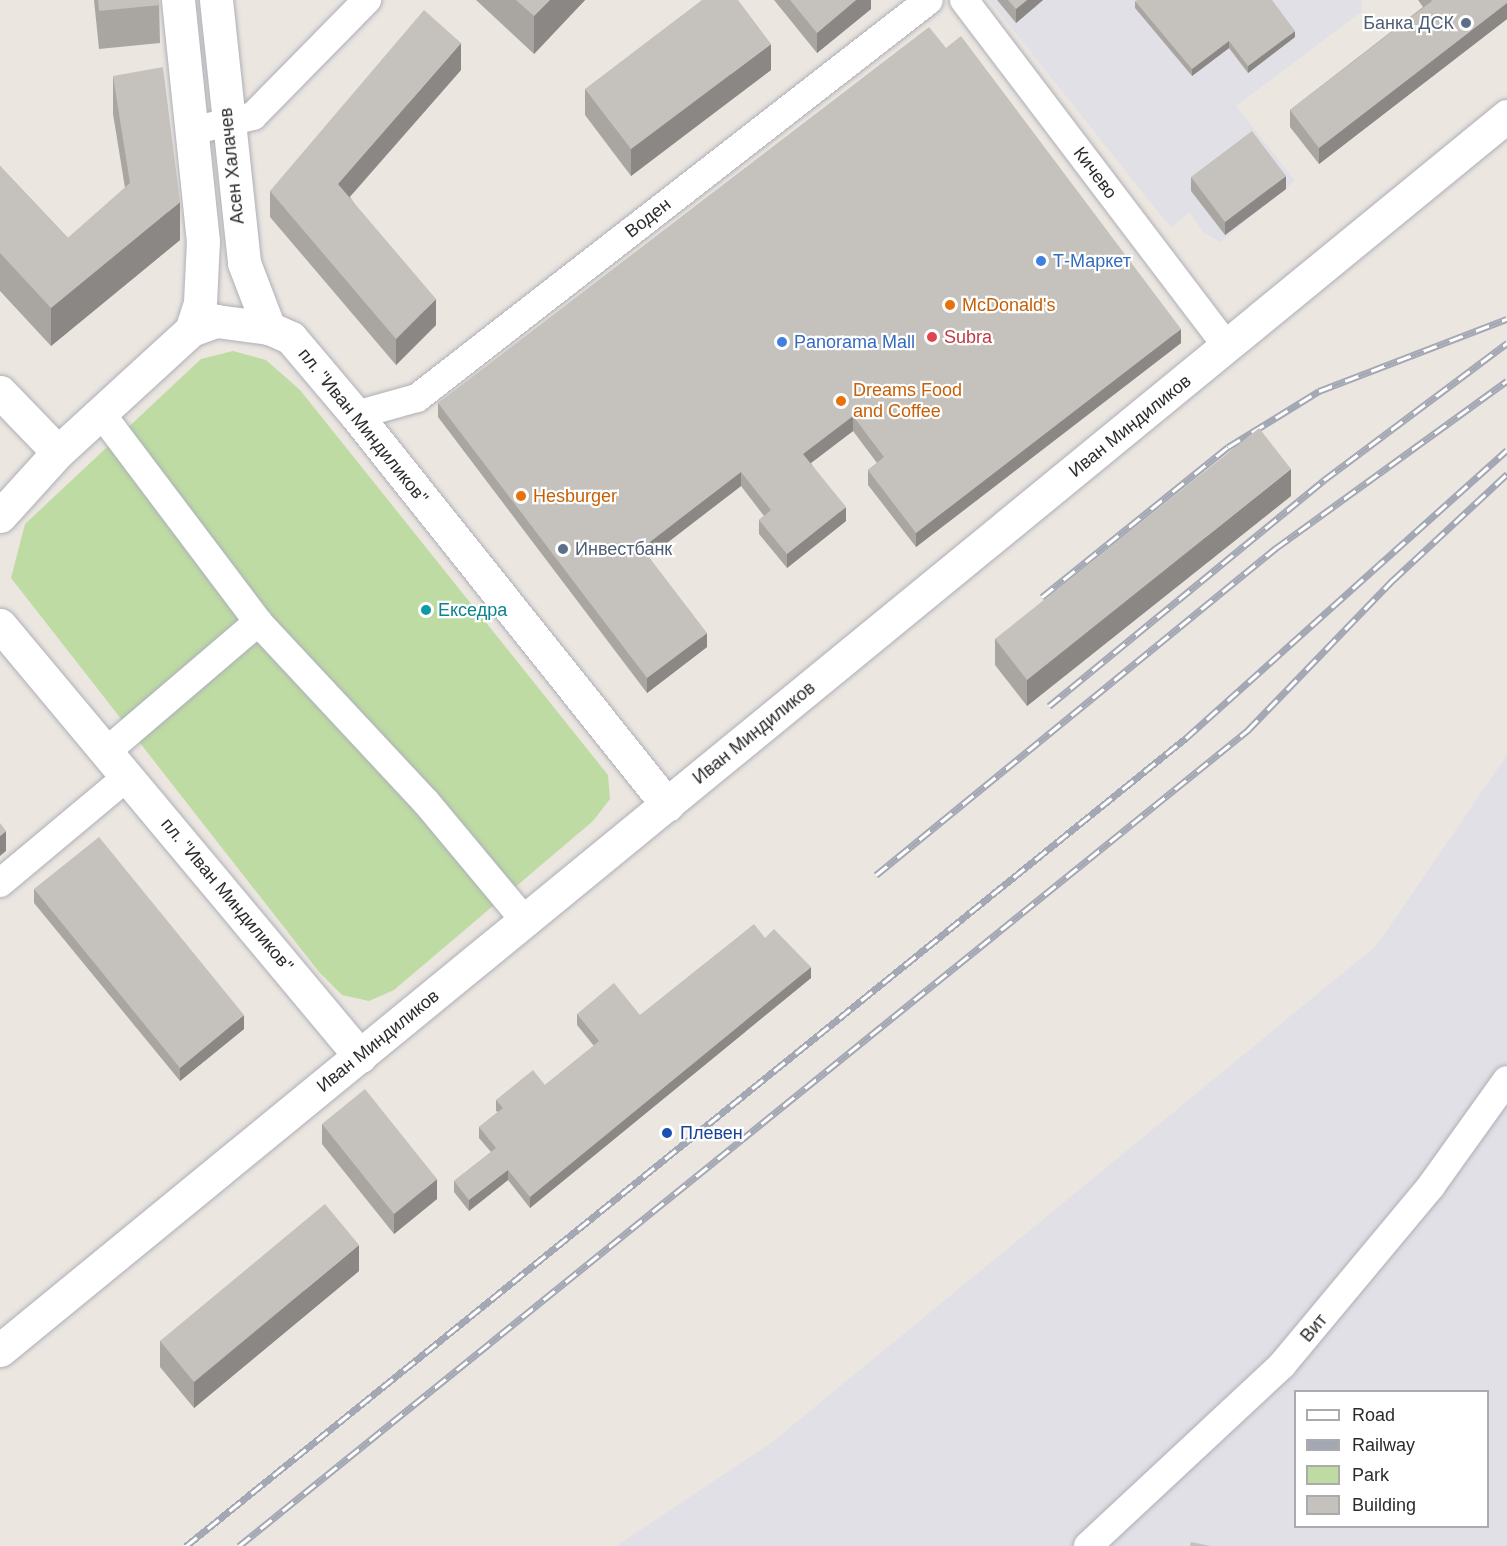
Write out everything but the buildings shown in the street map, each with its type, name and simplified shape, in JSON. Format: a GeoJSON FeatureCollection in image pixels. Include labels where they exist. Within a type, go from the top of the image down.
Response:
{"type":"FeatureCollection","features":[{"type":"Feature","properties":{"kind":"street","name":"Асен Халачев"},"geometry":{"type":"LineString","coordinates":[[178,0],[192,131],[203,270],[190,330]]}},
{"type":"Feature","properties":{"kind":"street","name":"Асен Халачев"},"geometry":{"type":"LineString","coordinates":[[216,0],[227,125],[244,263],[269,328]]}},
{"type":"Feature","properties":{"kind":"street"},"geometry":{"type":"LineString","coordinates":[[192,131],[227,125],[253,116],[368,0]]}},
{"type":"Feature","properties":{"kind":"street","name":"Воден"},"geometry":{"type":"LineString","coordinates":[[356,415],[417,398],[929,0]]}},
{"type":"Feature","properties":{"kind":"street","name":"Кичево"},"geometry":{"type":"LineString","coordinates":[[964,0],[1227,346]]}},
{"type":"Feature","properties":{"kind":"street","name":"Иван Миндиликов"},"geometry":{"type":"LineString","coordinates":[[0,1350],[1507,116]]}},
{"type":"Feature","properties":{"kind":"street","name":"пл. \"Иван Миндиликов\""},"geometry":{"type":"LineString","coordinates":[[0,516],[58,452],[190,330],[216,321],[269,328],[291,338],[356,415],[667,805]]}},
{"type":"Feature","properties":{"kind":"street"},"geometry":{"type":"LineString","coordinates":[[0,392],[58,452]]}},
{"type":"Feature","properties":{"kind":"street"},"geometry":{"type":"LineString","coordinates":[[100,412],[258,622],[426,802],[525,921]]}},
{"type":"Feature","properties":{"kind":"street"},"geometry":{"type":"LineString","coordinates":[[107,751],[258,622]]}},
{"type":"Feature","properties":{"kind":"street","name":"пл. \"Иван Миндиликов\""},"geometry":{"type":"LineString","coordinates":[[0,625],[360,1056]]}},
{"type":"Feature","properties":{"kind":"street"},"geometry":{"type":"LineString","coordinates":[[0,884],[128,776]]}},
{"type":"Feature","properties":{"kind":"street","name":"Вит"},"geometry":{"type":"LineString","coordinates":[[1088,1546],[1282,1365],[1431,1186],[1507,1080]]}},
{"type":"Feature","properties":{"kind":"shaded area"},"geometry":{"type":"Polygon","coordinates":[[[989,0],[1362,0],[1361,12],[1236,106],[1295,181],[1220,242],[1203,232],[1190,212],[1171,228],[989,0]]]}},
{"type":"Feature","properties":{"kind":"shaded area"},"geometry":{"type":"Polygon","coordinates":[[[1507,755],[1507,1546],[616,1546],[771,1443],[1377,945],[1507,755]]]}},
{"type":"Feature","properties":{"kind":"green space"},"geometry":{"type":"Polygon","coordinates":[[[233,351],[266,360],[300,390],[608,775],[610,799],[593,821],[394,990],[369,1001],[342,995],[319,972],[11,578],[25,524],[201,359],[233,351]]]}},
{"type":"Feature","properties":{"kind":"railway"},"geometry":{"type":"LineString","coordinates":[[1042,597],[1228,447],[1319,391],[1507,319]]}},
{"type":"Feature","properties":{"kind":"railway"},"geometry":{"type":"LineString","coordinates":[[1049,706],[1324,480],[1507,343]]}},
{"type":"Feature","properties":{"kind":"railway"},"geometry":{"type":"LineString","coordinates":[[876,875],[1276,548],[1507,381]]}},
{"type":"Feature","properties":{"kind":"railway"},"geometry":{"type":"LineString","coordinates":[[186,1546],[1186,738],[1507,450]]}},
{"type":"Feature","properties":{"kind":"railway"},"geometry":{"type":"LineString","coordinates":[[239,1546],[1248,730],[1393,580],[1507,474]]}},
{"type":"Feature","properties":{"kind":"place","name":"Банка ДСК"},"geometry":{"type":"Point","coordinates":[1466,23]}},
{"type":"Feature","properties":{"kind":"place","name":"Т-Маркет"},"geometry":{"type":"Point","coordinates":[1041,261]}},
{"type":"Feature","properties":{"kind":"place","name":"McDonald's"},"geometry":{"type":"Point","coordinates":[950,305]}},
{"type":"Feature","properties":{"kind":"place","name":"Subra"},"geometry":{"type":"Point","coordinates":[932,337]}},
{"type":"Feature","properties":{"kind":"place","name":"Panorama Mall"},"geometry":{"type":"Point","coordinates":[782,342]}},
{"type":"Feature","properties":{"kind":"place","name":"Dreams Food and Coffee"},"geometry":{"type":"Point","coordinates":[841,401]}},
{"type":"Feature","properties":{"kind":"place","name":"Hesburger"},"geometry":{"type":"Point","coordinates":[521,496]}},
{"type":"Feature","properties":{"kind":"place","name":"Инвестбанк"},"geometry":{"type":"Point","coordinates":[563,549]}},
{"type":"Feature","properties":{"kind":"place","name":"Екседра"},"geometry":{"type":"Point","coordinates":[426,610]}},
{"type":"Feature","properties":{"kind":"place","name":"Плевен"},"geometry":{"type":"Point","coordinates":[667,1133]}}]}
